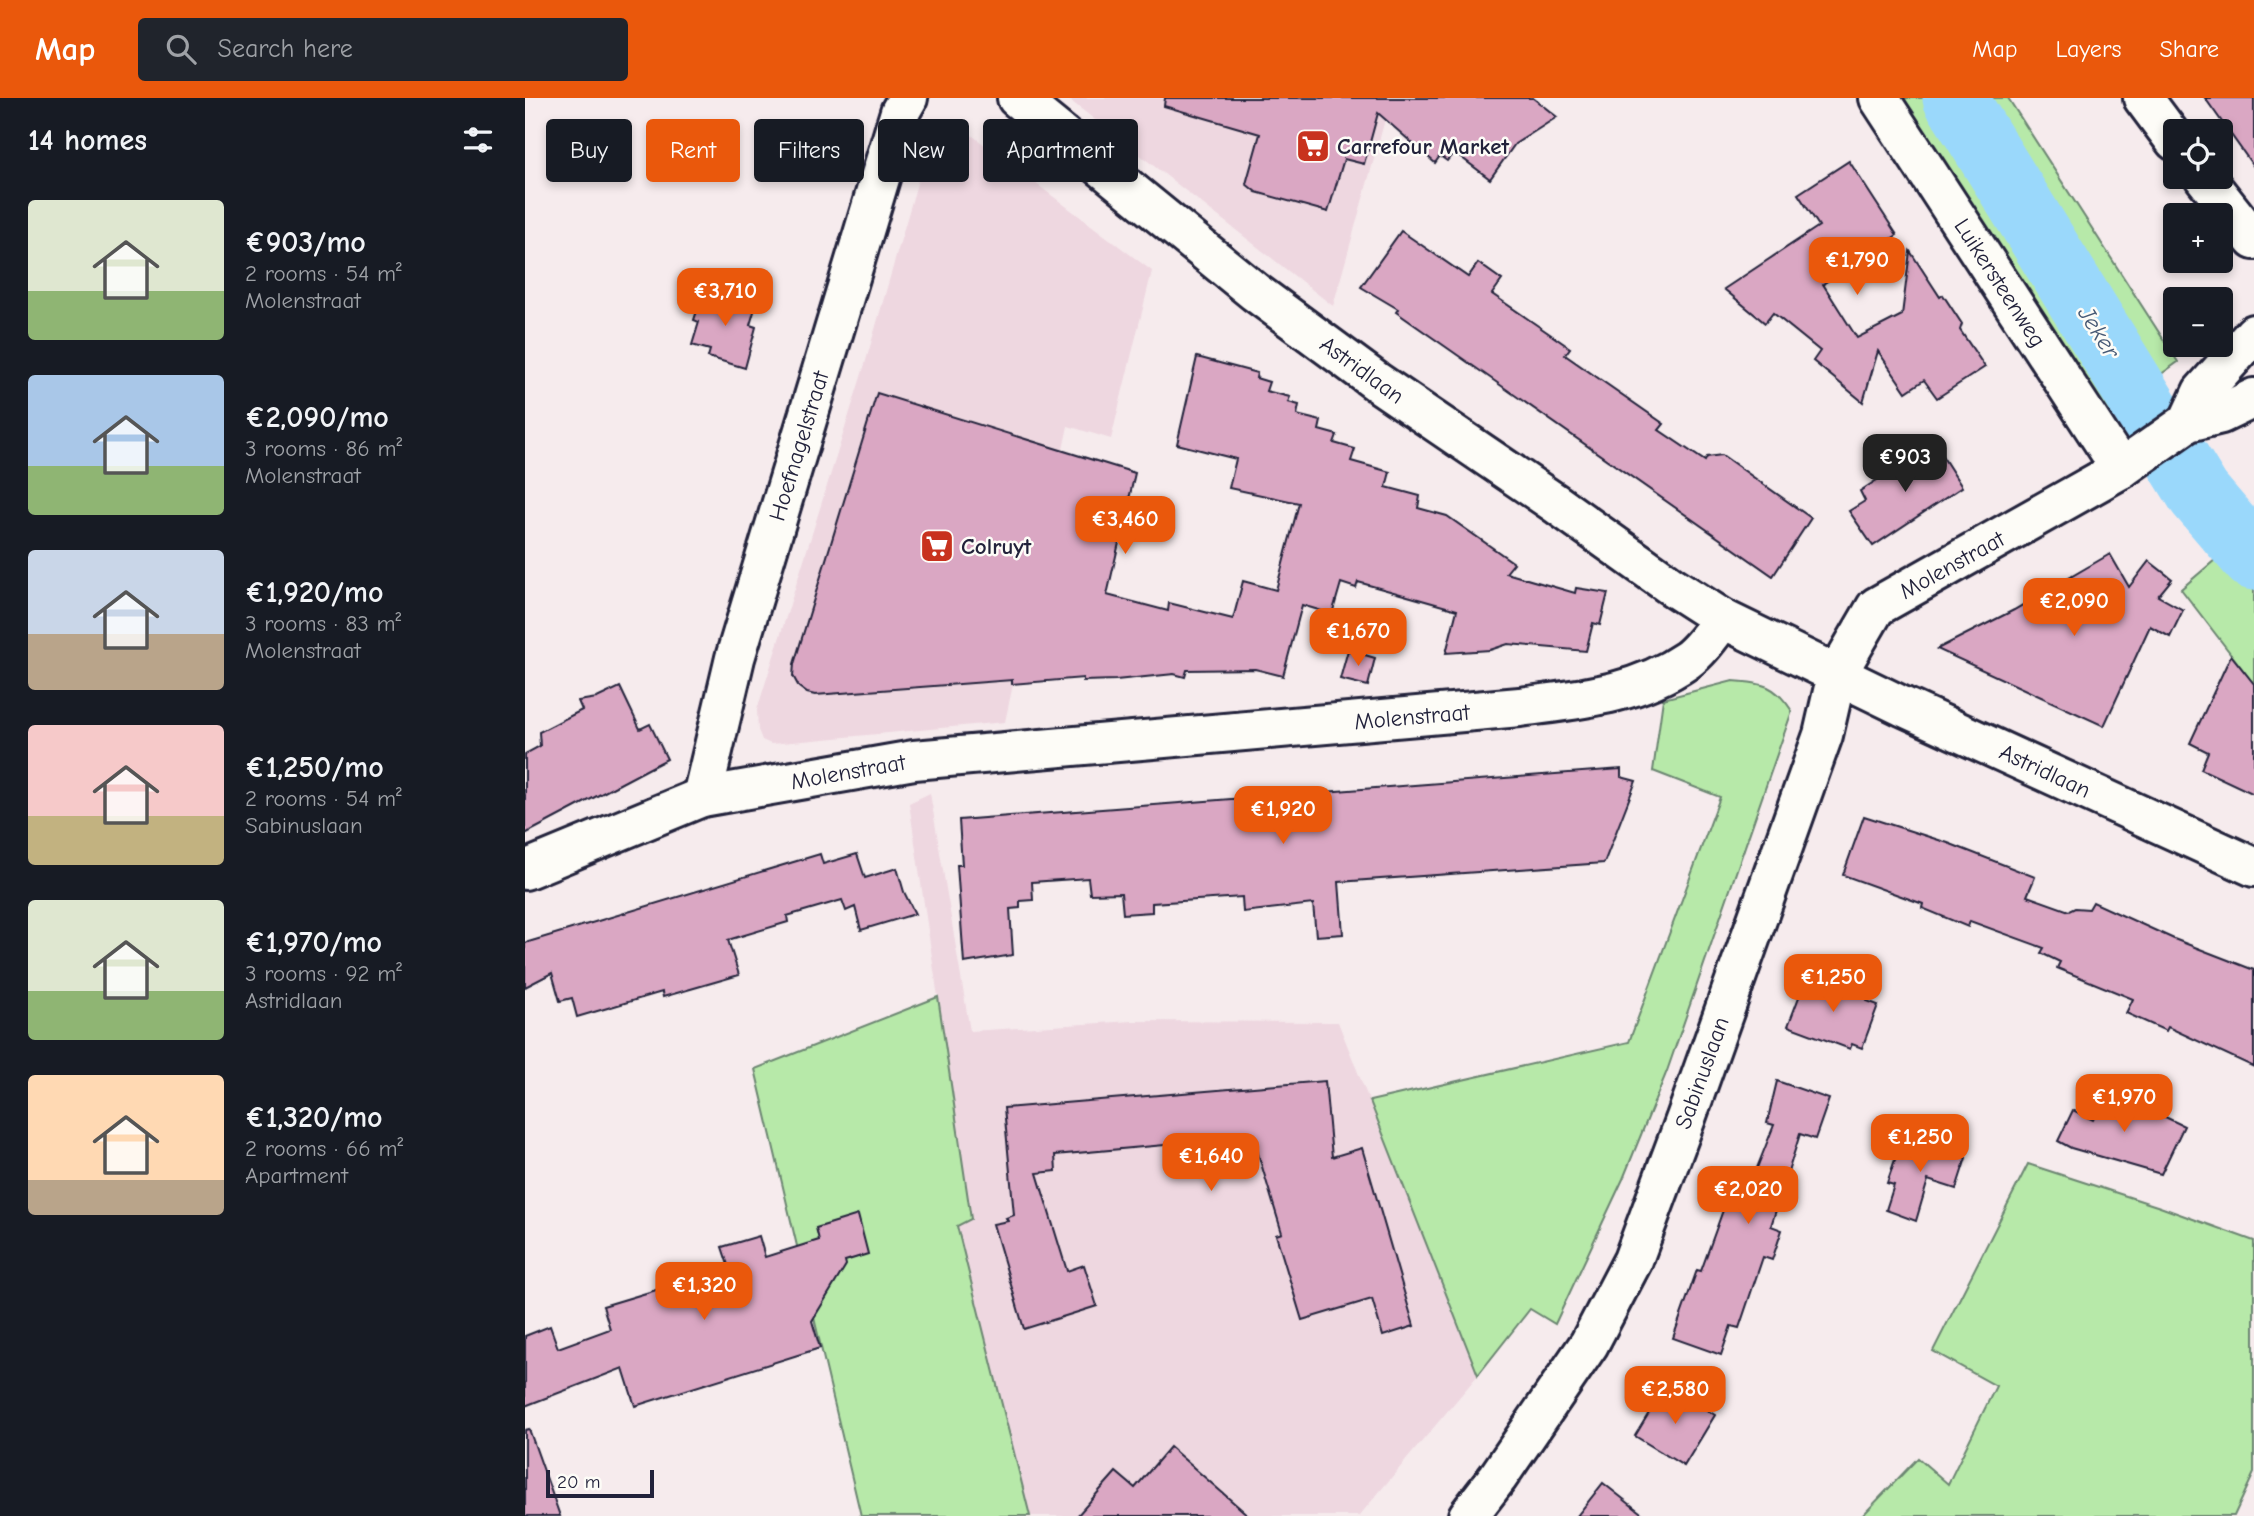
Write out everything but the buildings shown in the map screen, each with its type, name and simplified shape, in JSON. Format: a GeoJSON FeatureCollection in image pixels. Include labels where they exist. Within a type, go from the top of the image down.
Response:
{"type":"FeatureCollection","features":[{"type":"Feature","properties":{"kind":"street","name":"Hoefnagelstraat"},"geometry":{"type":"LineString","coordinates":[[702,797],[735,658],[900,112],[908,98]]}},
{"type":"Feature","properties":{"kind":"street","name":"Astridlaan"},"geometry":{"type":"LineString","coordinates":[[1017,98],[1255,292],[1377,382],[1723,619]]}},
{"type":"Feature","properties":{"kind":"street","name":"Luikersteenweg"},"geometry":{"type":"LineString","coordinates":[[1879,98],[2134,460]]}},
{"type":"Feature","properties":{"kind":"street"},"geometry":{"type":"LineString","coordinates":[[2143,98],[2163,125]]}},
{"type":"Feature","properties":{"kind":"street"},"geometry":{"type":"LineString","coordinates":[[2214,189],[2254,240]]}},
{"type":"Feature","properties":{"kind":"street","name":"Molenstraat"},"geometry":{"type":"LineString","coordinates":[[2188,422],[2201,392],[2254,334]]}},
{"type":"Feature","properties":{"kind":"street","name":"Molenstraat"},"geometry":{"type":"LineString","coordinates":[[1837,674],[1876,607],[2134,460],[2188,422],[2221,414],[2254,398]]}},
{"type":"Feature","properties":{"kind":"street","name":"Molenstraat"},"geometry":{"type":"LineString","coordinates":[[533,866],[702,797],[914,760],[1520,707],[1596,697],[1637,687],[1688,659],[1723,619]]}},
{"type":"Feature","properties":{"kind":"street"},"geometry":{"type":"LineString","coordinates":[[1723,619],[1837,674]]}},
{"type":"Feature","properties":{"kind":"street","name":"Astridlaan"},"geometry":{"type":"LineString","coordinates":[[1837,674],[2254,867]]}},
{"type":"Feature","properties":{"kind":"street","name":"Sabinuslaan"},"geometry":{"type":"LineString","coordinates":[[1468,1516],[1498,1478],[1589,1344],[1633,1260],[1823,735],[1837,674]]}},
{"type":"Feature","properties":{"kind":"shaded area"},"geometry":{"type":"Polygon","coordinates":[[[1067,98],[1391,98],[1333,306],[1138,154],[1138,119],[1094,119],[1067,98]]]}},
{"type":"Feature","properties":{"kind":"shaded area"},"geometry":{"type":"Polygon","coordinates":[[[969,133],[983,144],[983,182],[1034,182],[1152,271],[1111,439],[1068,426],[1005,722],[771,744],[762,740],[758,730],[757,710],[865,364],[917,182],[969,182],[969,133]]]}},
{"type":"Feature","properties":{"kind":"shaded area"},"geometry":{"type":"Polygon","coordinates":[[[930,793],[970,1031],[1132,1021],[1338,1022],[1478,1375],[1359,1516],[1030,1516],[957,1226],[971,1218],[909,803],[930,793]]]}},
{"type":"Feature","properties":{"kind":"green space"},"geometry":{"type":"Polygon","coordinates":[[[1898,98],[1935,98],[2127,408],[2106,421],[1898,98]]]}},
{"type":"Feature","properties":{"kind":"green space"},"geometry":{"type":"Polygon","coordinates":[[[1965,98],[2008,98],[2163,339],[2163,357],[2175,357],[2178,362],[2150,382],[1965,98]]]}},
{"type":"Feature","properties":{"kind":"green space"},"geometry":{"type":"Polygon","coordinates":[[[2222,554],[2254,590],[2254,684],[2181,589],[2222,554]]]}},
{"type":"Feature","properties":{"kind":"green space"},"geometry":{"type":"Polygon","coordinates":[[[1733,681],[1768,687],[1780,696],[1792,711],[1667,1071],[1623,1179],[1555,1324],[1530,1309],[1478,1375],[1370,1101],[1629,1042],[1720,797],[1653,771],[1663,699],[1733,681]]]}},
{"type":"Feature","properties":{"kind":"green space"},"geometry":{"type":"Polygon","coordinates":[[[938,997],[971,1219],[957,1226],[1030,1516],[861,1516],[755,1069],[938,997]]]}},
{"type":"Feature","properties":{"kind":"green space"},"geometry":{"type":"Polygon","coordinates":[[[2028,1164],[2254,1241],[2254,1473],[2234,1516],[1862,1516],[1918,1458],[1948,1484],[1996,1386],[1933,1351],[2028,1164]]]}},
{"type":"Feature","properties":{"kind":"waterway","name":"Jeker"},"geometry":{"type":"LineString","coordinates":[[1955,98],[2199,494],[2254,558]]}},
{"type":"Feature","properties":{"kind":"place","name":"Carrefour Market"},"geometry":{"type":"Point","coordinates":[1313,146]}},
{"type":"Feature","properties":{"kind":"place","name":"Colruyt"},"geometry":{"type":"Point","coordinates":[937,546]}}]}
